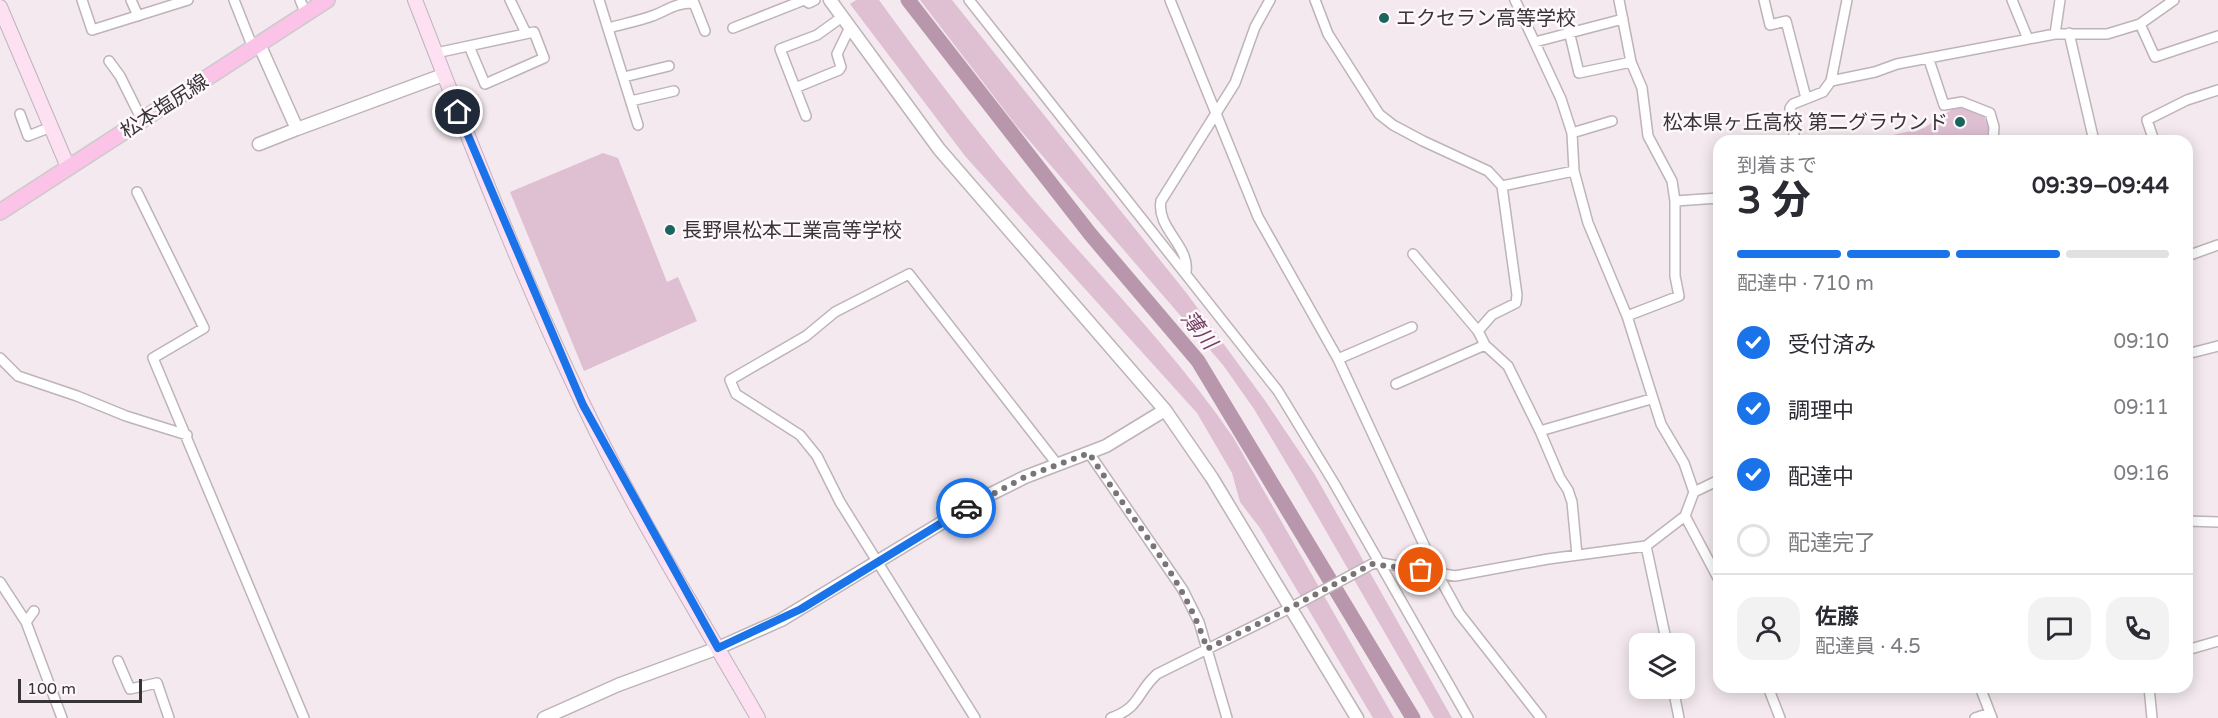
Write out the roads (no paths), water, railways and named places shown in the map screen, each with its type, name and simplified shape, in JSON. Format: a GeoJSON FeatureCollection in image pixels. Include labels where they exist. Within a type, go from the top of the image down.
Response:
{"type":"FeatureCollection","features":[{"type":"Feature","properties":{"kind":"main road","name":"松本塩尻線"},"geometry":{"type":"LineString","coordinates":[[0,212],[256,46],[303,7],[327,0]]}},
{"type":"Feature","properties":{"kind":"main road"},"geometry":{"type":"LineString","coordinates":[[415,0],[443,75],[583,405],[758,718]]}},
{"type":"Feature","properties":{"kind":"main road"},"geometry":{"type":"LineString","coordinates":[[0,7],[68,167]]}},
{"type":"Feature","properties":{"kind":"street"},"geometry":{"type":"LineString","coordinates":[[82,0],[92,30],[188,0]]}},
{"type":"Feature","properties":{"kind":"street"},"geometry":{"type":"LineString","coordinates":[[131,0],[138,16]]}},
{"type":"Feature","properties":{"kind":"street"},"geometry":{"type":"LineString","coordinates":[[234,0],[297,129]]}},
{"type":"Feature","properties":{"kind":"street"},"geometry":{"type":"LineString","coordinates":[[510,0],[526,33]]}},
{"type":"Feature","properties":{"kind":"street"},"geometry":{"type":"LineString","coordinates":[[599,0],[638,125]]}},
{"type":"Feature","properties":{"kind":"street"},"geometry":{"type":"LineString","coordinates":[[733,28],[804,0],[809,3],[814,0]]}},
{"type":"Feature","properties":{"kind":"street"},"geometry":{"type":"LineString","coordinates":[[830,0],[939,149],[1165,410],[1212,478],[1294,606],[1357,718]]}},
{"type":"Feature","properties":{"kind":"street"},"geometry":{"type":"LineString","coordinates":[[969,0],[1278,391],[1468,718]]}},
{"type":"Feature","properties":{"kind":"street"},"geometry":{"type":"LineString","coordinates":[[1170,0],[1258,217],[1338,359],[1437,573],[1459,613],[1541,718]]}},
{"type":"Feature","properties":{"kind":"street"},"geometry":{"type":"LineString","coordinates":[[1186,272],[1188,262],[1162,218],[1160,209],[1166,192],[1235,83],[1255,27],[1270,0]]}},
{"type":"Feature","properties":{"kind":"street"},"geometry":{"type":"LineString","coordinates":[[1315,0],[1328,34],[1379,114],[1393,126],[1488,171],[1502,186],[1517,295],[1516,303],[1492,315],[1478,331]]}},
{"type":"Feature","properties":{"kind":"street"},"geometry":{"type":"LineString","coordinates":[[1111,718],[1127,712],[1135,705],[1149,681],[1157,674],[1376,563],[1437,573],[1466,575],[1577,555],[1646,546],[1685,516],[1694,492],[1684,463],[1661,424],[1651,399],[1627,316],[1588,223],[1574,171],[1572,133],[1561,99],[1515,0]]}},
{"type":"Feature","properties":{"kind":"street"},"geometry":{"type":"LineString","coordinates":[[1619,0],[1631,62],[1642,88],[1648,136],[1672,181],[1675,201],[1674,253],[1679,297],[1627,316]]}},
{"type":"Feature","properties":{"kind":"street"},"geometry":{"type":"LineString","coordinates":[[1764,0],[1770,25],[1786,21],[1806,98]]}},
{"type":"Feature","properties":{"kind":"street"},"geometry":{"type":"LineString","coordinates":[[1794,135],[1790,108],[1806,98],[1823,92],[1831,81],[1847,0]]}},
{"type":"Feature","properties":{"kind":"street"},"geometry":{"type":"LineString","coordinates":[[2012,0],[2028,39]]}},
{"type":"Feature","properties":{"kind":"street"},"geometry":{"type":"LineString","coordinates":[[2055,34],[2060,0]]}},
{"type":"Feature","properties":{"kind":"street"},"geometry":{"type":"LineString","coordinates":[[1831,81],[1875,72],[1897,64],[1929,60],[2055,34],[2107,34],[2139,24],[2174,0]]}},
{"type":"Feature","properties":{"kind":"street"},"geometry":{"type":"LineString","coordinates":[[609,28],[655,15],[662,10],[685,2],[694,3],[705,31]]}},
{"type":"Feature","properties":{"kind":"street"},"geometry":{"type":"LineString","coordinates":[[1535,42],[1569,31],[1623,19]]}},
{"type":"Feature","properties":{"kind":"street"},"geometry":{"type":"LineString","coordinates":[[795,88],[839,70],[841,67],[837,54],[846,22]]}},
{"type":"Feature","properties":{"kind":"street"},"geometry":{"type":"LineString","coordinates":[[806,116],[780,49],[846,22]]}},
{"type":"Feature","properties":{"kind":"street"},"geometry":{"type":"LineString","coordinates":[[2139,24],[2155,57],[2218,36]]}},
{"type":"Feature","properties":{"kind":"street"},"geometry":{"type":"LineString","coordinates":[[1569,31],[1579,73],[1631,62]]}},
{"type":"Feature","properties":{"kind":"street"},"geometry":{"type":"LineString","coordinates":[[436,53],[534,32],[544,58],[485,84],[469,46]]}},
{"type":"Feature","properties":{"kind":"street"},"geometry":{"type":"LineString","coordinates":[[2069,33],[2093,135]]}},
{"type":"Feature","properties":{"kind":"street"},"geometry":{"type":"LineString","coordinates":[[1929,60],[1944,105],[1962,102],[1990,113],[1995,127],[1994,135]]}},
{"type":"Feature","properties":{"kind":"street"},"geometry":{"type":"LineString","coordinates":[[109,61],[120,76],[142,120]]}},
{"type":"Feature","properties":{"kind":"street"},"geometry":{"type":"LineString","coordinates":[[624,77],[669,66]]}},
{"type":"Feature","properties":{"kind":"street"},"geometry":{"type":"LineString","coordinates":[[259,144],[443,75]]}},
{"type":"Feature","properties":{"kind":"street"},"geometry":{"type":"LineString","coordinates":[[2152,135],[2147,120],[2187,100],[2218,90]]}},
{"type":"Feature","properties":{"kind":"street"},"geometry":{"type":"LineString","coordinates":[[631,101],[674,91]]}},
{"type":"Feature","properties":{"kind":"street"},"geometry":{"type":"LineString","coordinates":[[20,114],[28,136],[51,127]]}},
{"type":"Feature","properties":{"kind":"street"},"geometry":{"type":"LineString","coordinates":[[1572,133],[1612,122]]}},
{"type":"Feature","properties":{"kind":"street"},"geometry":{"type":"LineString","coordinates":[[1502,186],[1574,171]]}},
{"type":"Feature","properties":{"kind":"street"},"geometry":{"type":"LineString","coordinates":[[137,192],[204,328],[153,358],[304,718]]}},
{"type":"Feature","properties":{"kind":"street"},"geometry":{"type":"LineString","coordinates":[[1675,201],[1713,198]]}},
{"type":"Feature","properties":{"kind":"street"},"geometry":{"type":"LineString","coordinates":[[2193,254],[2218,245]]}},
{"type":"Feature","properties":{"kind":"street"},"geometry":{"type":"LineString","coordinates":[[1413,254],[1478,331],[1485,345],[1508,366],[1572,502],[1577,555]]}},
{"type":"Feature","properties":{"kind":"street"},"geometry":{"type":"LineString","coordinates":[[975,718],[840,502],[817,456],[800,435],[736,394],[730,380],[806,336],[835,312],[909,274],[1057,464]]}},
{"type":"Feature","properties":{"kind":"street"},"geometry":{"type":"LineString","coordinates":[[1338,359],[1412,327]]}},
{"type":"Feature","properties":{"kind":"street"},"geometry":{"type":"LineString","coordinates":[[1396,384],[1485,345]]}},
{"type":"Feature","properties":{"kind":"street"},"geometry":{"type":"LineString","coordinates":[[2193,352],[2218,346]]}},
{"type":"Feature","properties":{"kind":"street"},"geometry":{"type":"LineString","coordinates":[[0,358],[18,376],[126,416],[186,435]]}},
{"type":"Feature","properties":{"kind":"street"},"geometry":{"type":"LineString","coordinates":[[1540,430],[1651,399]]}},
{"type":"Feature","properties":{"kind":"street"},"geometry":{"type":"LineString","coordinates":[[544,718],[646,674],[718,648],[781,620],[981,499],[1123,437],[1165,410]]}},
{"type":"Feature","properties":{"kind":"street"},"geometry":{"type":"LineString","coordinates":[[1089,453],[1183,590],[1199,622],[1227,718]]}},
{"type":"Feature","properties":{"kind":"street"},"geometry":{"type":"LineString","coordinates":[[1694,492],[1713,483]]}},
{"type":"Feature","properties":{"kind":"street"},"geometry":{"type":"LineString","coordinates":[[1685,516],[1713,569]]}},
{"type":"Feature","properties":{"kind":"street"},"geometry":{"type":"LineString","coordinates":[[2193,521],[2218,522]]}},
{"type":"Feature","properties":{"kind":"street"},"geometry":{"type":"LineString","coordinates":[[1646,546],[1665,633]]}},
{"type":"Feature","properties":{"kind":"street"},"geometry":{"type":"LineString","coordinates":[[0,582],[26,622],[62,718]]}},
{"type":"Feature","properties":{"kind":"street"},"geometry":{"type":"LineString","coordinates":[[26,622],[34,611]]}},
{"type":"Feature","properties":{"kind":"street"},"geometry":{"type":"LineString","coordinates":[[2193,648],[2218,641]]}},
{"type":"Feature","properties":{"kind":"street"},"geometry":{"type":"LineString","coordinates":[[118,662],[130,689],[157,683],[169,718]]}},
{"type":"Feature","properties":{"kind":"street"},"geometry":{"type":"LineString","coordinates":[[1770,693],[1780,718]]}},
{"type":"Feature","properties":{"kind":"street"},"geometry":{"type":"LineString","coordinates":[[1975,718],[1991,715],[1982,693]]}},
{"type":"Feature","properties":{"kind":"street"},"geometry":{"type":"LineString","coordinates":[[2150,693],[2152,718]]}},
{"type":"Feature","properties":{"kind":"street"},"geometry":{"type":"LineString","coordinates":[[1675,699],[1679,718]]}},
{"type":"Feature","properties":{"kind":"waterway","name":"薄川"},"geometry":{"type":"LineString","coordinates":[[908,0],[1091,235],[1198,361],[1413,718]]}},
{"type":"Feature","properties":{"kind":"place","name":"エクセラン高等学校"},"geometry":{"type":"Point","coordinates":[1384,18]}},
{"type":"Feature","properties":{"kind":"place","name":"松本県ヶ丘高校 第二グラウンド"},"geometry":{"type":"Point","coordinates":[1960,122]}},
{"type":"Feature","properties":{"kind":"place","name":"長野県松本工業高等学校"},"geometry":{"type":"Point","coordinates":[670,230]}}]}
